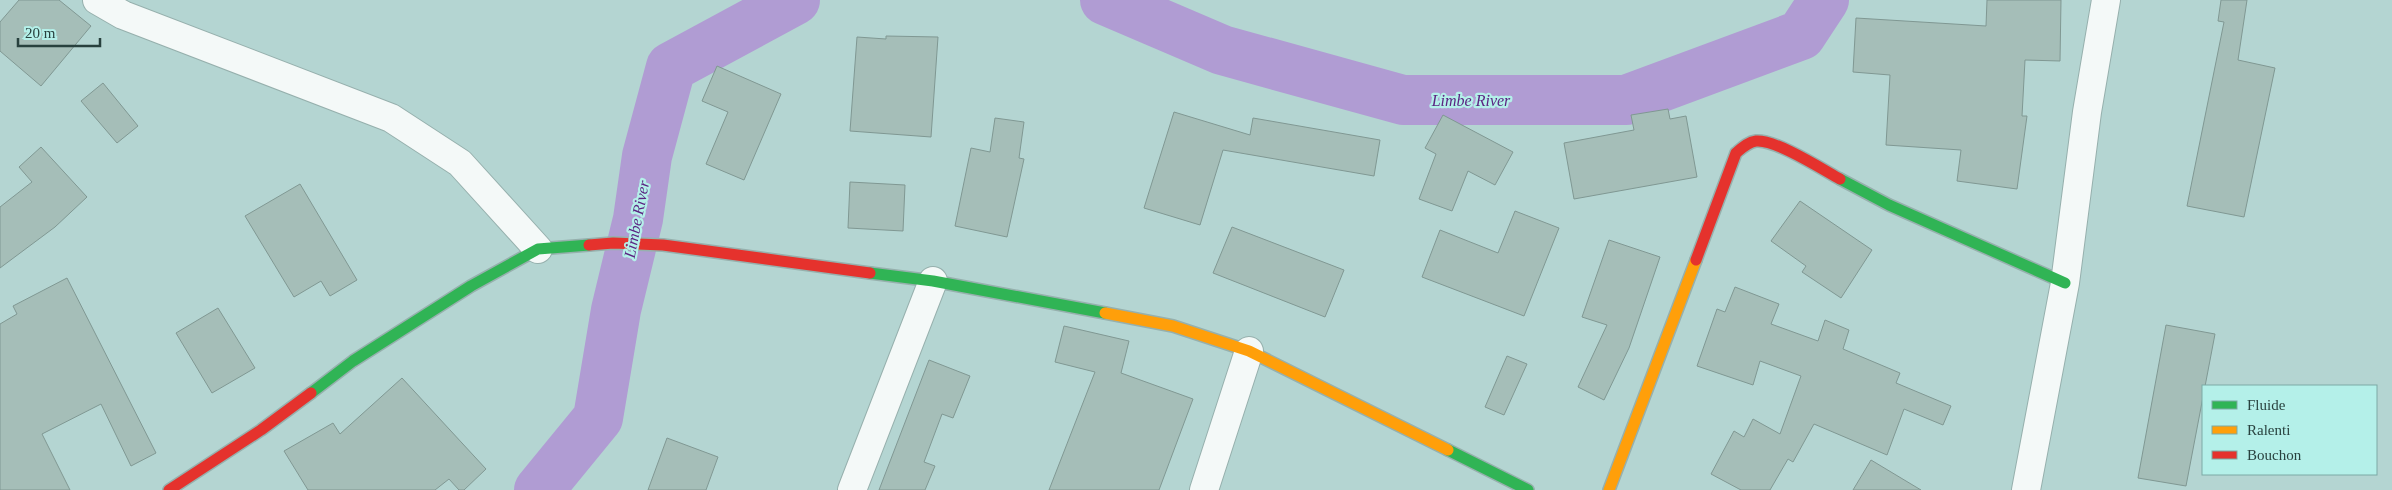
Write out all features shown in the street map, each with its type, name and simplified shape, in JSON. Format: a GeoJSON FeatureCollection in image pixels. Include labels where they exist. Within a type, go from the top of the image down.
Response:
{"type":"FeatureCollection","features":[{"type":"Feature","properties":{"kind":"street"},"geometry":{"type":"LineString","coordinates":[[97,0],[123,15],[391,118],[460,163],[538,249]]}},
{"type":"Feature","properties":{"kind":"street"},"geometry":{"type":"LineString","coordinates":[[2026,490],[2065,283],[2087,112],[2106,0]]}},
{"type":"Feature","properties":{"kind":"street"},"geometry":{"type":"LineString","coordinates":[[1609,490],[1736,153],[1749,142],[1758,140],[1775,145],[1889,204],[2065,283]]}},
{"type":"Feature","properties":{"kind":"street"},"geometry":{"type":"LineString","coordinates":[[170,490],[261,430],[353,361],[471,286],[538,249],[613,243],[663,245],[933,281],[1173,326],[1250,352],[1528,490]]}},
{"type":"Feature","properties":{"kind":"street"},"geometry":{"type":"LineString","coordinates":[[852,490],[933,281]]}},
{"type":"Feature","properties":{"kind":"street"},"geometry":{"type":"LineString","coordinates":[[1204,490],[1250,352]]}},
{"type":"Feature","properties":{"kind":"building"},"geometry":{"type":"Polygon","coordinates":[[[19,0],[59,0],[91,26],[41,86],[0,51],[0,22],[19,0]]]}},
{"type":"Feature","properties":{"kind":"building"},"geometry":{"type":"Polygon","coordinates":[[[1987,0],[2061,0],[2060,61],[2025,60],[2022,116],[2027,116],[2017,189],[1957,181],[1961,150],[1886,145],[1890,75],[1853,72],[1856,18],[1986,26],[1987,0]]]}},
{"type":"Feature","properties":{"kind":"building"},"geometry":{"type":"Polygon","coordinates":[[[2221,0],[2247,0],[2238,60],[2275,68],[2244,217],[2187,206],[2224,22],[2218,21],[2221,0]]]}},
{"type":"Feature","properties":{"kind":"building"},"geometry":{"type":"Polygon","coordinates":[[[886,36],[938,37],[931,137],[850,131],[857,37],[886,39],[886,36]]]}},
{"type":"Feature","properties":{"kind":"building"},"geometry":{"type":"Polygon","coordinates":[[[717,66],[781,94],[744,180],[706,164],[728,112],[702,101],[717,66]]]}},
{"type":"Feature","properties":{"kind":"building"},"geometry":{"type":"Polygon","coordinates":[[[103,83],[138,126],[117,143],[81,101],[103,83]]]}},
{"type":"Feature","properties":{"kind":"building"},"geometry":{"type":"Polygon","coordinates":[[[1668,109],[1670,119],[1686,116],[1697,177],[1574,199],[1564,143],[1634,130],[1631,115],[1668,109]]]}},
{"type":"Feature","properties":{"kind":"building"},"geometry":{"type":"Polygon","coordinates":[[[1174,112],[1250,135],[1253,118],[1380,140],[1374,176],[1223,150],[1200,225],[1144,208],[1174,112]]]}},
{"type":"Feature","properties":{"kind":"building"},"geometry":{"type":"Polygon","coordinates":[[[1443,115],[1513,152],[1495,185],[1468,171],[1452,211],[1419,199],[1436,154],[1425,148],[1443,115]]]}},
{"type":"Feature","properties":{"kind":"building"},"geometry":{"type":"Polygon","coordinates":[[[995,118],[1024,122],[1019,158],[1024,159],[1007,237],[955,226],[971,148],[990,152],[995,118]]]}},
{"type":"Feature","properties":{"kind":"building"},"geometry":{"type":"Polygon","coordinates":[[[41,147],[87,197],[55,227],[0,268],[0,207],[32,182],[19,167],[41,147]]]}},
{"type":"Feature","properties":{"kind":"building"},"geometry":{"type":"Polygon","coordinates":[[[850,182],[905,185],[903,231],[848,228],[850,182]]]}},
{"type":"Feature","properties":{"kind":"building"},"geometry":{"type":"Polygon","coordinates":[[[300,184],[357,280],[330,296],[321,281],[294,297],[245,216],[300,184]]]}},
{"type":"Feature","properties":{"kind":"building"},"geometry":{"type":"Polygon","coordinates":[[[1800,201],[1872,250],[1841,298],[1802,272],[1806,266],[1771,241],[1800,201]]]}},
{"type":"Feature","properties":{"kind":"building"},"geometry":{"type":"Polygon","coordinates":[[[1515,211],[1559,228],[1524,316],[1422,277],[1440,230],[1498,253],[1515,211]]]}},
{"type":"Feature","properties":{"kind":"building"},"geometry":{"type":"Polygon","coordinates":[[[1232,227],[1344,270],[1325,317],[1213,273],[1232,227]]]}},
{"type":"Feature","properties":{"kind":"building"},"geometry":{"type":"Polygon","coordinates":[[[1609,240],[1660,257],[1629,348],[1604,400],[1578,387],[1607,325],[1582,317],[1609,240]]]}},
{"type":"Feature","properties":{"kind":"building"},"geometry":{"type":"Polygon","coordinates":[[[67,278],[156,453],[131,466],[101,404],[42,434],[70,490],[0,490],[0,324],[17,314],[13,306],[67,278]]]}},
{"type":"Feature","properties":{"kind":"building"},"geometry":{"type":"Polygon","coordinates":[[[1735,287],[1779,304],[1771,324],[1818,341],[1825,320],[1849,330],[1843,349],[1900,373],[1896,383],[1951,406],[1943,425],[1904,409],[1887,455],[1814,424],[1793,462],[1788,459],[1770,490],[1741,490],[1711,474],[1734,431],[1744,437],[1753,419],[1780,434],[1801,376],[1760,361],[1753,385],[1697,366],[1717,309],[1725,312],[1735,287]]]}},
{"type":"Feature","properties":{"kind":"building"},"geometry":{"type":"Polygon","coordinates":[[[218,308],[255,368],[212,393],[176,333],[218,308]]]}},
{"type":"Feature","properties":{"kind":"building"},"geometry":{"type":"Polygon","coordinates":[[[2166,325],[2215,334],[2205,385],[2202,385],[2202,402],[2186,486],[2138,478],[2166,325]]]}},
{"type":"Feature","properties":{"kind":"building"},"geometry":{"type":"Polygon","coordinates":[[[1064,326],[1129,341],[1121,373],[1193,399],[1159,490],[1049,490],[1095,372],[1055,362],[1064,326]]]}},
{"type":"Feature","properties":{"kind":"building"},"geometry":{"type":"Polygon","coordinates":[[[1507,356],[1527,364],[1504,415],[1485,407],[1507,356]]]}},
{"type":"Feature","properties":{"kind":"building"},"geometry":{"type":"Polygon","coordinates":[[[929,360],[970,376],[953,418],[942,414],[924,462],[935,466],[925,490],[879,490],[929,360]]]}},
{"type":"Feature","properties":{"kind":"building"},"geometry":{"type":"Polygon","coordinates":[[[402,378],[486,469],[464,490],[459,490],[449,479],[435,490],[308,490],[284,451],[333,423],[340,434],[402,378]]]}},
{"type":"Feature","properties":{"kind":"building"},"geometry":{"type":"Polygon","coordinates":[[[667,438],[718,457],[706,490],[648,490],[667,438]]]}},
{"type":"Feature","properties":{"kind":"building"},"geometry":{"type":"Polygon","coordinates":[[[1871,460],[1921,490],[1853,490],[1871,460]]]}},
{"type":"Feature","properties":{"kind":"waterway","name":"Limbe River"},"geometry":{"type":"LineString","coordinates":[[539,490],[598,418],[616,310],[638,219],[647,156],[671,67],[795,0]]}},
{"type":"Feature","properties":{"kind":"waterway","name":"Limbe River"},"geometry":{"type":"LineString","coordinates":[[1105,0],[1222,50],[1403,100],[1626,100],[1801,35],[1824,0]]}},
{"type":"Feature","properties":{"kind":"traffic: fast"},"geometry":{"type":"LineString","coordinates":[[1840,179],[1889,205],[2065,283]]}},
{"type":"Feature","properties":{"kind":"traffic: fast"},"geometry":{"type":"LineString","coordinates":[[311,393],[353,361],[471,286],[538,249],[589,245]]}},
{"type":"Feature","properties":{"kind":"traffic: fast"},"geometry":{"type":"LineString","coordinates":[[870,273],[933,281],[1105,313]]}},
{"type":"Feature","properties":{"kind":"traffic: fast"},"geometry":{"type":"LineString","coordinates":[[1448,450],[1528,490]]}},
{"type":"Feature","properties":{"kind":"traffic: slow"},"geometry":{"type":"LineString","coordinates":[[1609,490],[1696,260]]}},
{"type":"Feature","properties":{"kind":"traffic: slow"},"geometry":{"type":"LineString","coordinates":[[1105,313],[1173,326],[1249,351],[1448,450]]}},
{"type":"Feature","properties":{"kind":"traffic: jam"},"geometry":{"type":"LineString","coordinates":[[1696,260],[1736,153],[1748,144],[1756,141],[1775,145],[1840,179]]}},
{"type":"Feature","properties":{"kind":"traffic: jam"},"geometry":{"type":"LineString","coordinates":[[589,245],[613,243],[663,245],[870,273]]}},
{"type":"Feature","properties":{"kind":"traffic: jam"},"geometry":{"type":"LineString","coordinates":[[169,490],[261,430],[311,393]]}}]}
